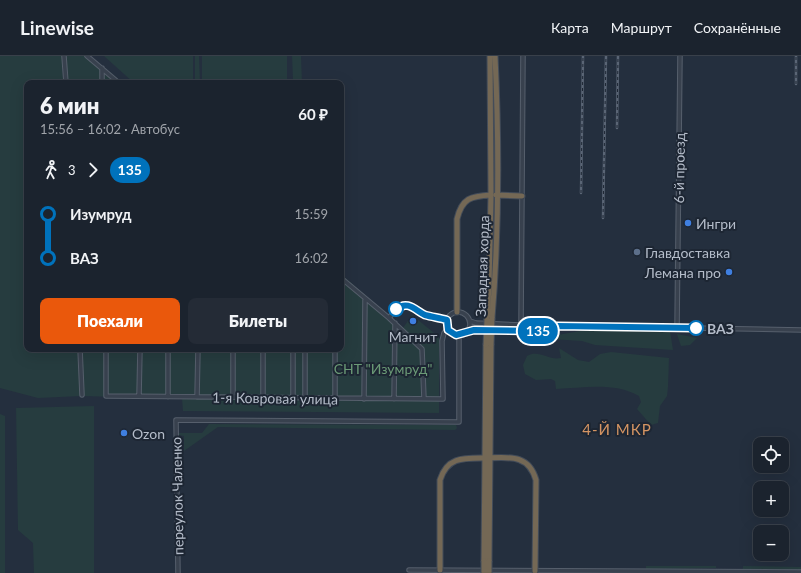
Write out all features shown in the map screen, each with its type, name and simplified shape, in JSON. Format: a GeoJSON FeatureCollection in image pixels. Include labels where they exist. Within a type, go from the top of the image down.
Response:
{"type":"FeatureCollection","features":[{"type":"Feature","properties":{"kind":"highway","name":"Западная хорда"},"geometry":{"type":"LineString","coordinates":[[490,56],[493,195]]}},
{"type":"Feature","properties":{"kind":"highway","name":"Западная хорда"},"geometry":{"type":"LineString","coordinates":[[484,573],[486,561],[486,458],[495,56]]}},
{"type":"Feature","properties":{"kind":"highway"},"geometry":{"type":"LineString","coordinates":[[457,312],[457,219],[461,206],[470,198],[493,195],[522,196]]}},
{"type":"Feature","properties":{"kind":"highway"},"geometry":{"type":"LineString","coordinates":[[440,570],[440,480],[443,471],[451,463],[458,460],[486,458],[521,460],[527,463],[534,474],[536,480],[535,571]]}},
{"type":"Feature","properties":{"kind":"highway","name":"Западная хорда"},"geometry":{"type":"LineString","coordinates":[[486,561],[489,573]]}},
{"type":"Feature","properties":{"kind":"street"},"geometry":{"type":"LineString","coordinates":[[64,56],[66,80]]}},
{"type":"Feature","properties":{"kind":"street"},"geometry":{"type":"LineString","coordinates":[[87,56],[115,80]]}},
{"type":"Feature","properties":{"kind":"street"},"geometry":{"type":"LineString","coordinates":[[521,325],[523,56]]}},
{"type":"Feature","properties":{"kind":"street","name":"6-й проезд"},"geometry":{"type":"LineString","coordinates":[[677,328],[680,56]]}},
{"type":"Feature","properties":{"kind":"street"},"geometry":{"type":"LineString","coordinates":[[102,68],[102,80]]}},
{"type":"Feature","properties":{"kind":"street"},"geometry":{"type":"LineString","coordinates":[[344,281],[365,300],[395,323],[422,349],[424,399]]}},
{"type":"Feature","properties":{"kind":"street"},"geometry":{"type":"LineString","coordinates":[[364,399],[365,300]]}},
{"type":"Feature","properties":{"kind":"street"},"geometry":{"type":"LineString","coordinates":[[389,318],[396,309],[405,305],[417,309],[425,314],[447,320]]}},
{"type":"Feature","properties":{"kind":"street"},"geometry":{"type":"LineString","coordinates":[[557,326],[542,331],[474,330],[458,335],[453,334],[448,328],[447,320],[452,314],[457,312],[464,314],[470,321],[476,323],[557,326],[801,330]]}},
{"type":"Feature","properties":{"kind":"street"},"geometry":{"type":"LineString","coordinates":[[467,332],[470,321]]}},
{"type":"Feature","properties":{"kind":"street"},"geometry":{"type":"LineString","coordinates":[[394,399],[395,323]]}},
{"type":"Feature","properties":{"kind":"street","name":"1-я Ковровая улица"},"geometry":{"type":"LineString","coordinates":[[106,352],[106,396],[443,399],[442,341],[444,333],[448,328]]}},
{"type":"Feature","properties":{"kind":"street","name":"переулок Чаленко"},"geometry":{"type":"LineString","coordinates":[[178,573],[176,420],[459,422],[458,335]]}},
{"type":"Feature","properties":{"kind":"street"},"geometry":{"type":"LineString","coordinates":[[80,352],[82,396]]}},
{"type":"Feature","properties":{"kind":"street"},"geometry":{"type":"LineString","coordinates":[[139,396],[140,352]]}},
{"type":"Feature","properties":{"kind":"street"},"geometry":{"type":"LineString","coordinates":[[168,352],[168,396]]}},
{"type":"Feature","properties":{"kind":"street"},"geometry":{"type":"LineString","coordinates":[[197,397],[198,352]]}},
{"type":"Feature","properties":{"kind":"street"},"geometry":{"type":"LineString","coordinates":[[233,352],[233,397]]}},
{"type":"Feature","properties":{"kind":"street"},"geometry":{"type":"LineString","coordinates":[[263,352],[263,397]]}},
{"type":"Feature","properties":{"kind":"street"},"geometry":{"type":"LineString","coordinates":[[293,352],[293,397]]}},
{"type":"Feature","properties":{"kind":"street"},"geometry":{"type":"LineString","coordinates":[[305,352],[305,398]]}},
{"type":"Feature","properties":{"kind":"street"},"geometry":{"type":"LineString","coordinates":[[335,352],[335,398]]}},
{"type":"Feature","properties":{"kind":"street"},"geometry":{"type":"LineString","coordinates":[[408,570],[801,572]]}},
{"type":"Feature","properties":{"kind":"green space"},"geometry":{"type":"Polygon","coordinates":[[[0,56],[62,56],[63,80],[24,80],[24,352],[78,352],[81,396],[38,398],[0,388],[0,56]]]}},
{"type":"Feature","properties":{"kind":"green space"},"geometry":{"type":"Polygon","coordinates":[[[66,56],[87,56],[115,80],[68,80],[66,56]]]}},
{"type":"Feature","properties":{"kind":"green space"},"geometry":{"type":"Polygon","coordinates":[[[104,56],[193,56],[193,80],[131,80],[104,56]]]}},
{"type":"Feature","properties":{"kind":"green space"},"geometry":{"type":"Polygon","coordinates":[[[195,56],[199,56],[200,80],[195,80],[195,56]]]}},
{"type":"Feature","properties":{"kind":"green space"},"geometry":{"type":"Polygon","coordinates":[[[202,56],[287,56],[287,80],[202,80],[202,56]]]}},
{"type":"Feature","properties":{"kind":"green space"},"geometry":{"type":"Polygon","coordinates":[[[292,56],[301,56],[302,80],[293,80],[292,56]]]}},
{"type":"Feature","properties":{"kind":"green space","name":"СНТ \"Изумруд\""},"geometry":{"type":"Polygon","coordinates":[[[344,277],[403,328],[412,315],[439,337],[439,413],[183,411],[182,399],[83,396],[81,352],[344,352],[344,277]]]}},
{"type":"Feature","properties":{"kind":"green space"},"geometry":{"type":"Polygon","coordinates":[[[580,331],[670,331],[673,350],[595,345],[582,341],[550,339],[552,336],[580,331]]]}},
{"type":"Feature","properties":{"kind":"green space"},"geometry":{"type":"Polygon","coordinates":[[[677,334],[697,338],[690,345],[681,346],[677,334]]]}},
{"type":"Feature","properties":{"kind":"green space"},"geometry":{"type":"Polygon","coordinates":[[[559,348],[578,360],[589,362],[600,354],[611,352],[669,358],[667,396],[660,406],[658,423],[651,425],[637,409],[641,402],[639,396],[629,392],[609,387],[556,389],[555,381],[551,379],[536,380],[525,374],[523,365],[527,356],[531,354],[540,354],[552,358],[561,358],[559,348]]]}},
{"type":"Feature","properties":{"kind":"green space"},"geometry":{"type":"Polygon","coordinates":[[[94,406],[94,573],[34,573],[33,543],[18,530],[16,408],[94,406]]]}},
{"type":"Feature","properties":{"kind":"green space"},"geometry":{"type":"Polygon","coordinates":[[[0,414],[5,416],[5,573],[0,573],[0,414]]]}},
{"type":"Feature","properties":{"kind":"green space"},"geometry":{"type":"Polygon","coordinates":[[[209,424],[456,425],[457,428],[455,430],[218,427],[184,451],[184,436],[179,435],[179,433],[202,433],[209,424]]]}},
{"type":"Feature","properties":{"kind":"green space"},"geometry":{"type":"Polygon","coordinates":[[[646,566],[716,566],[716,568],[646,569],[646,566]]]}},
{"type":"Feature","properties":{"kind":"green space"},"geometry":{"type":"Polygon","coordinates":[[[743,566],[801,567],[801,570],[743,570],[743,566]]]}},
{"type":"Feature","properties":{"kind":"railway"},"geometry":{"type":"LineString","coordinates":[[581,193],[583,56]]}},
{"type":"Feature","properties":{"kind":"railway"},"geometry":{"type":"LineString","coordinates":[[603,218],[606,56]]}},
{"type":"Feature","properties":{"kind":"railway"},"geometry":{"type":"LineString","coordinates":[[617,128],[618,56]]}},
{"type":"Feature","properties":{"kind":"railway"},"geometry":{"type":"LineString","coordinates":[[796,56],[796,84]]}},
{"type":"Feature","properties":{"kind":"bus line","name":"135"},"geometry":{"type":"LineString","coordinates":[[396,309],[402,305],[409,305],[422,313],[447,320],[448,330],[456,335],[461,335],[474,330],[542,331],[557,326],[696,328]]}},
{"type":"Feature","properties":{"kind":"place","name":"Ингри"},"geometry":{"type":"Point","coordinates":[688,223]}},
{"type":"Feature","properties":{"kind":"place","name":"Главдоставка"},"geometry":{"type":"Point","coordinates":[637,252]}},
{"type":"Feature","properties":{"kind":"place","name":"Лемана про"},"geometry":{"type":"Point","coordinates":[729,272]}},
{"type":"Feature","properties":{"kind":"place","name":"Магнит"},"geometry":{"type":"Point","coordinates":[413,321]}},
{"type":"Feature","properties":{"kind":"place","name":"ВАЗ"},"geometry":{"type":"Point","coordinates":[696,328]}},
{"type":"Feature","properties":{"kind":"place","name":"Ozon"},"geometry":{"type":"Point","coordinates":[124,433]}},
{"type":"Feature","properties":{"kind":"district","name":"4-Й МКР"},"geometry":{"type":"Point","coordinates":[617,429]}}]}
